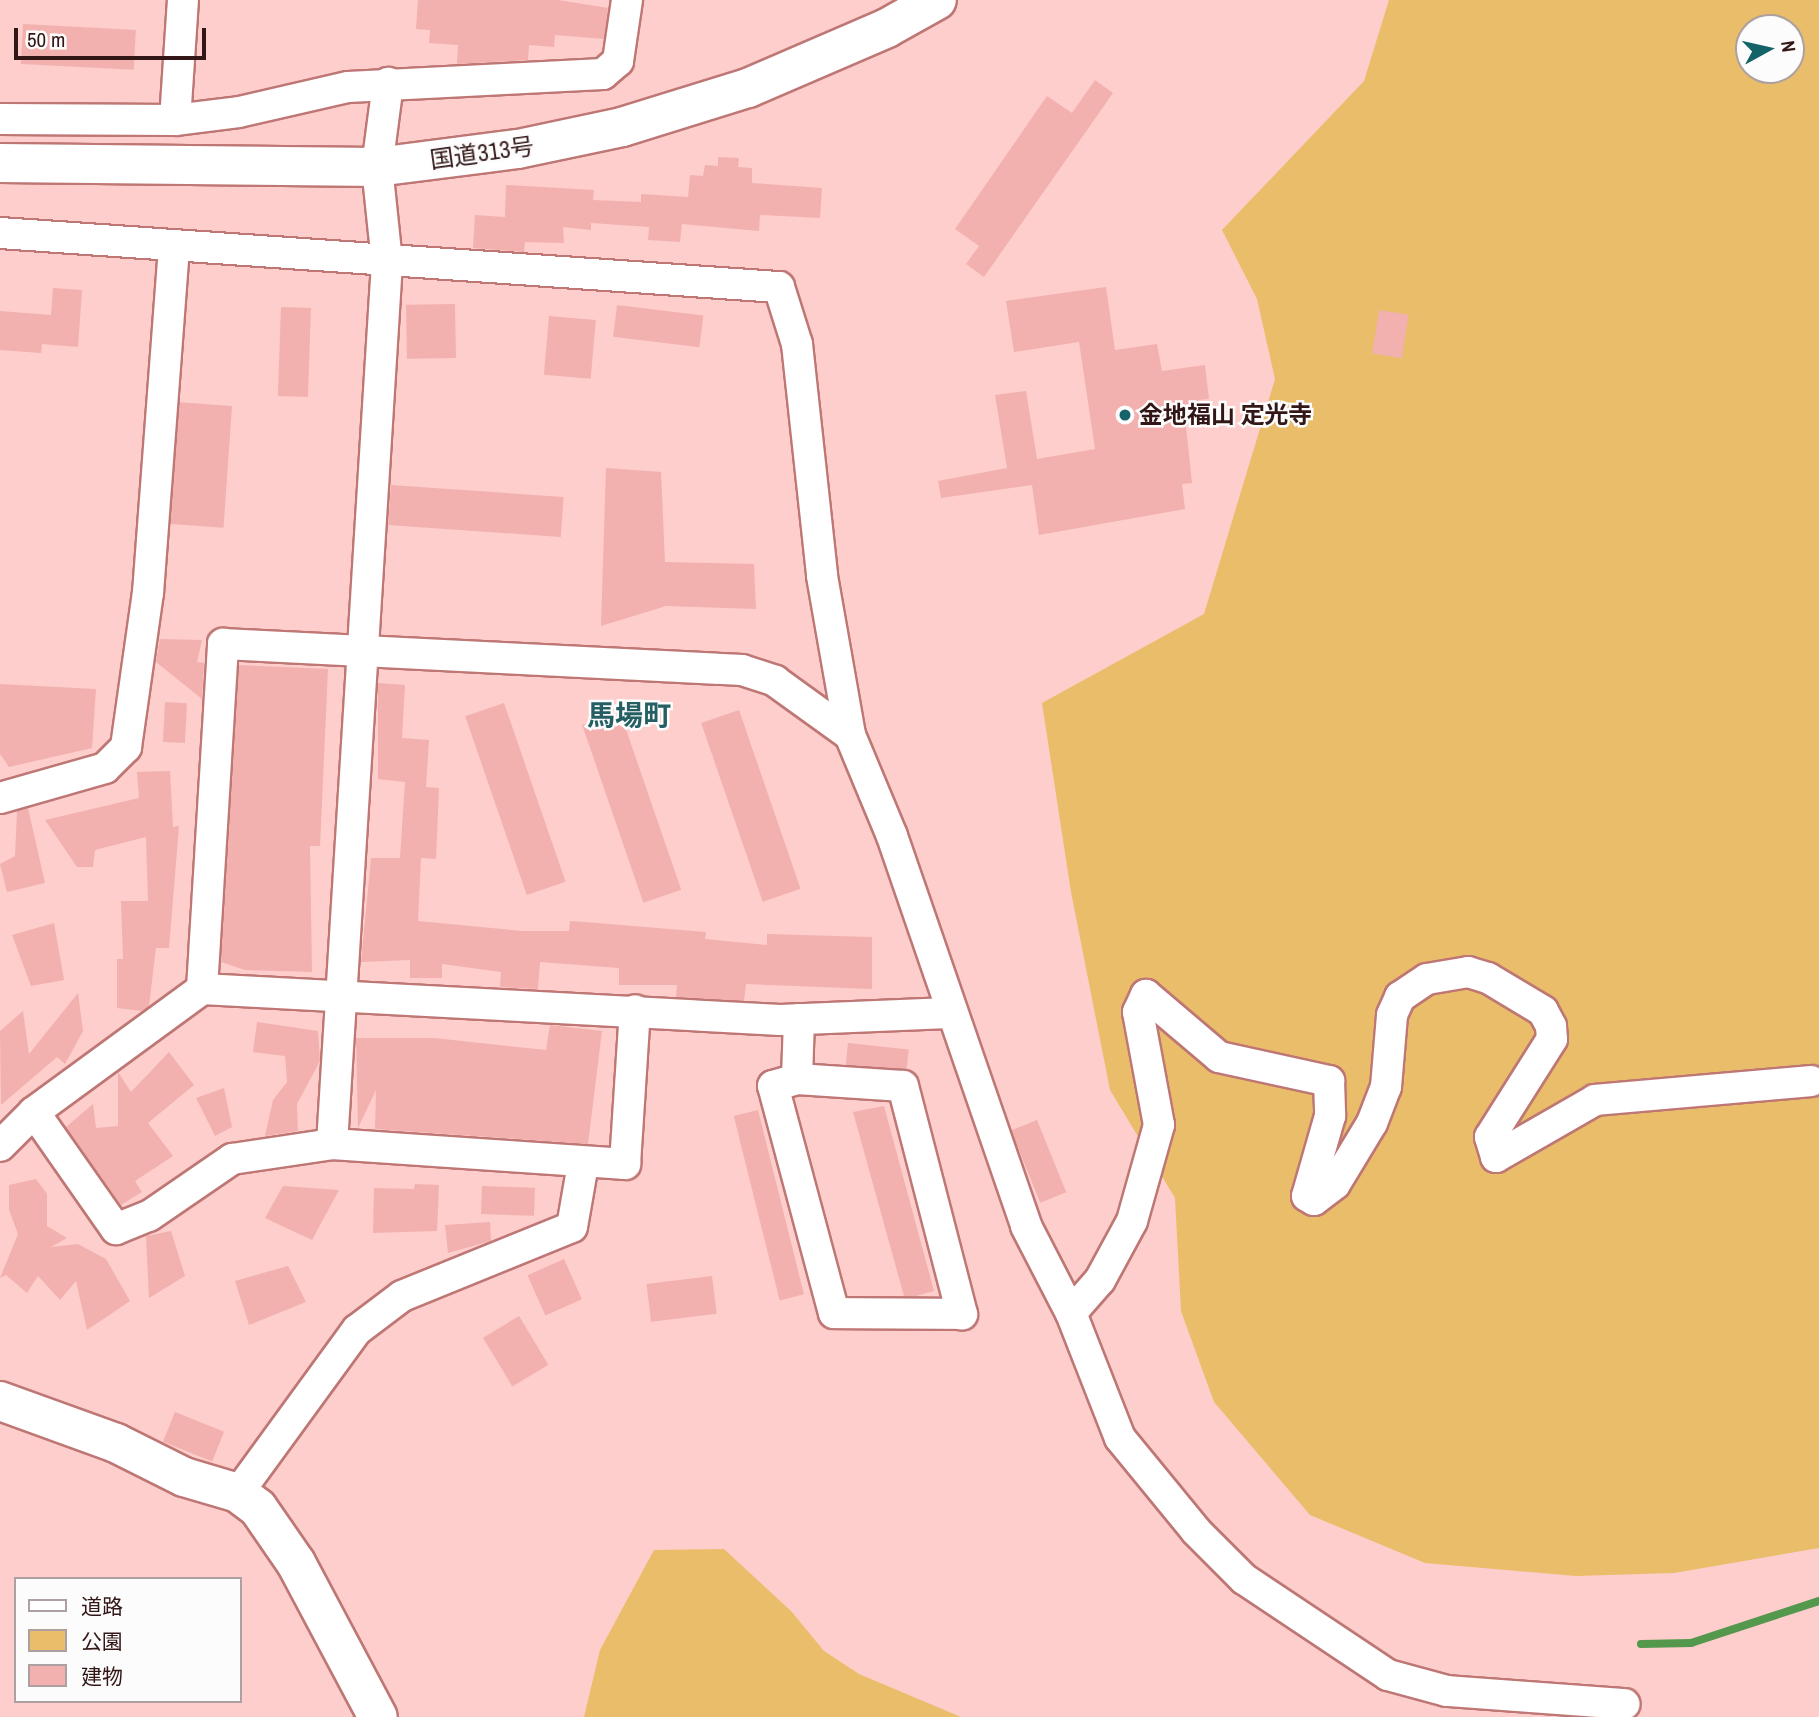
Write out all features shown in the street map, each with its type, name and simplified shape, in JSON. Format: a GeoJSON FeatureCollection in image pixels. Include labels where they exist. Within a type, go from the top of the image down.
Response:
{"type":"FeatureCollection","features":[{"type":"Feature","properties":{"kind":"main road","name":"国道313号"},"geometry":{"type":"LineString","coordinates":[[0,163],[377,167],[518,149],[648,119],[748,88],[887,28],[937,0]]}},
{"type":"Feature","properties":{"kind":"main road"},"geometry":{"type":"LineString","coordinates":[[0,1401],[116,1443],[184,1477],[238,1493],[258,1508],[296,1563],[378,1717]]}},
{"type":"Feature","properties":{"kind":"street"},"geometry":{"type":"LineString","coordinates":[[175,120],[183,0]]}},
{"type":"Feature","properties":{"kind":"street"},"geometry":{"type":"LineString","coordinates":[[0,118],[175,120],[388,83],[603,74],[618,61],[627,0]]}},
{"type":"Feature","properties":{"kind":"street"},"geometry":{"type":"LineString","coordinates":[[332,1144],[338,996],[387,262],[377,167],[388,83]]}},
{"type":"Feature","properties":{"kind":"street"},"geometry":{"type":"LineString","coordinates":[[0,233],[387,262],[779,287],[797,344],[822,576],[850,735],[892,836],[949,1013],[1026,1226],[1072,1313],[1120,1438],[1196,1531],[1244,1578],[1301,1621],[1388,1675],[1447,1691],[1625,1704]]}},
{"type":"Feature","properties":{"kind":"street"},"geometry":{"type":"LineString","coordinates":[[0,798],[105,768],[127,747],[148,593],[174,246]]}},
{"type":"Feature","properties":{"kind":"street"},"geometry":{"type":"LineString","coordinates":[[202,989],[223,644],[363,647],[742,670],[775,681],[850,735]]}},
{"type":"Feature","properties":{"kind":"street"},"geometry":{"type":"LineString","coordinates":[[1072,1313],[1100,1280],[1132,1221],[1159,1125],[1138,1012],[1146,995],[1219,1057],[1329,1081],[1330,1116],[1308,1183],[1307,1196],[1314,1200],[1335,1184],[1372,1123],[1386,1087],[1392,1014],[1400,997],[1427,979],[1468,972],[1488,978],[1543,1011],[1551,1026],[1552,1039],[1490,1137],[1496,1157],[1595,1100],[1811,1081]]}},
{"type":"Feature","properties":{"kind":"street"},"geometry":{"type":"LineString","coordinates":[[0,1146],[34,1112],[202,989],[799,1019],[949,1013]]}},
{"type":"Feature","properties":{"kind":"street"},"geometry":{"type":"LineString","coordinates":[[34,1112],[116,1229],[149,1216],[232,1159],[332,1144],[583,1164],[625,1164],[635,1010]]}},
{"type":"Feature","properties":{"kind":"street"},"geometry":{"type":"LineString","coordinates":[[797,1079],[799,1019]]}},
{"type":"Feature","properties":{"kind":"street"},"geometry":{"type":"LineString","coordinates":[[797,1079],[903,1087],[962,1314],[834,1313],[773,1086],[797,1079]]}},
{"type":"Feature","properties":{"kind":"street"},"geometry":{"type":"LineString","coordinates":[[238,1493],[357,1330],[402,1296],[572,1227],[583,1164]]}},
{"type":"Feature","properties":{"kind":"green space"},"geometry":{"type":"Polygon","coordinates":[[[1389,0],[1819,0],[1819,1548],[1674,1573],[1576,1576],[1425,1563],[1310,1515],[1214,1402],[1181,1311],[1175,1198],[1110,1090],[1071,892],[1042,703],[1204,614],[1275,379],[1257,299],[1222,230],[1364,81],[1389,0]]]}},
{"type":"Feature","properties":{"kind":"green space"},"geometry":{"type":"Polygon","coordinates":[[[724,1549],[791,1611],[824,1651],[859,1674],[961,1717],[584,1717],[600,1650],[654,1550],[724,1549]]]}},
{"type":"Feature","properties":{"kind":"building"},"geometry":{"type":"Polygon","coordinates":[[[418,0],[558,0],[608,8],[604,39],[555,35],[554,47],[529,45],[528,60],[457,64],[458,45],[429,43],[430,30],[416,29],[418,0]]]}},
{"type":"Feature","properties":{"kind":"building"},"geometry":{"type":"Polygon","coordinates":[[[23,24],[136,30],[134,70],[21,64],[23,24]]]}},
{"type":"Feature","properties":{"kind":"building"},"geometry":{"type":"Polygon","coordinates":[[[1095,80],[1113,93],[984,277],[966,264],[979,246],[955,229],[1047,96],[1072,113],[1095,80]]]}},
{"type":"Feature","properties":{"kind":"building"},"geometry":{"type":"Polygon","coordinates":[[[718,157],[739,158],[738,167],[752,168],[752,183],[822,188],[820,218],[760,215],[759,231],[682,224],[680,242],[648,240],[649,227],[591,223],[591,230],[563,227],[564,243],[525,242],[524,252],[473,248],[475,215],[505,217],[506,185],[594,190],[593,200],[641,202],[641,194],[688,197],[690,175],[703,176],[705,165],[718,166],[718,157]]]}},
{"type":"Feature","properties":{"kind":"building"},"geometry":{"type":"Polygon","coordinates":[[[1106,287],[1115,350],[1157,344],[1162,371],[1205,365],[1209,399],[1198,400],[1201,423],[1186,426],[1192,483],[1182,484],[1185,509],[1039,535],[1032,485],[941,498],[938,481],[1007,468],[995,395],[1026,391],[1037,459],[1095,449],[1079,342],[1014,352],[1006,301],[1106,287]]]}},
{"type":"Feature","properties":{"kind":"building"},"geometry":{"type":"Polygon","coordinates":[[[53,288],[82,290],[78,347],[42,344],[41,353],[0,350],[0,311],[51,315],[53,288]]]}},
{"type":"Feature","properties":{"kind":"building"},"geometry":{"type":"Polygon","coordinates":[[[455,304],[456,358],[407,359],[406,305],[455,304]]]}},
{"type":"Feature","properties":{"kind":"building"},"geometry":{"type":"Polygon","coordinates":[[[617,305],[703,316],[699,347],[613,337],[617,305]]]}},
{"type":"Feature","properties":{"kind":"building"},"geometry":{"type":"Polygon","coordinates":[[[281,307],[311,308],[308,397],[278,396],[281,307]]]}},
{"type":"Feature","properties":{"kind":"building"},"geometry":{"type":"Polygon","coordinates":[[[1379,310],[1409,315],[1402,358],[1372,353],[1379,310]]]}},
{"type":"Feature","properties":{"kind":"building"},"geometry":{"type":"Polygon","coordinates":[[[549,316],[596,320],[591,379],[544,375],[549,316]]]}},
{"type":"Feature","properties":{"kind":"building"},"geometry":{"type":"Polygon","coordinates":[[[179,402],[232,406],[223,528],[171,524],[179,402]]]}},
{"type":"Feature","properties":{"kind":"building"},"geometry":{"type":"Polygon","coordinates":[[[606,468],[661,472],[665,562],[754,564],[756,609],[666,606],[601,626],[606,468]]]}},
{"type":"Feature","properties":{"kind":"building"},"geometry":{"type":"Polygon","coordinates":[[[391,485],[564,497],[561,537],[388,525],[391,485]]]}},
{"type":"Feature","properties":{"kind":"building"},"geometry":{"type":"Polygon","coordinates":[[[160,639],[202,640],[197,662],[204,663],[202,699],[156,662],[160,639]]]}},
{"type":"Feature","properties":{"kind":"building"},"geometry":{"type":"Polygon","coordinates":[[[239,665],[328,669],[320,846],[310,846],[312,972],[245,970],[221,962],[239,665]]]}},
{"type":"Feature","properties":{"kind":"building"},"geometry":{"type":"Polygon","coordinates":[[[378,683],[405,685],[402,738],[429,740],[426,787],[439,788],[436,859],[421,858],[418,921],[522,931],[569,931],[570,921],[706,932],[705,939],[767,945],[767,934],[872,937],[872,989],[746,984],[744,1001],[676,997],[677,985],[619,985],[619,968],[540,962],[538,989],[500,987],[501,972],[442,964],[442,978],[410,978],[410,960],[361,962],[371,858],[400,858],[405,782],[378,779],[378,683]]]}},
{"type":"Feature","properties":{"kind":"building"},"geometry":{"type":"Polygon","coordinates":[[[0,684],[96,689],[92,748],[9,767],[0,754],[0,684]]]}},
{"type":"Feature","properties":{"kind":"building"},"geometry":{"type":"Polygon","coordinates":[[[165,702],[187,703],[185,743],[163,742],[165,702]]]}},
{"type":"Feature","properties":{"kind":"building"},"geometry":{"type":"Polygon","coordinates":[[[504,703],[566,882],[527,895],[465,716],[504,703]]]}},
{"type":"Feature","properties":{"kind":"building"},"geometry":{"type":"Polygon","coordinates":[[[739,710],[801,889],[763,902],[701,723],[739,710]]]}},
{"type":"Feature","properties":{"kind":"building"},"geometry":{"type":"Polygon","coordinates":[[[620,712],[681,890],[643,903],[582,725],[620,712]]]}},
{"type":"Feature","properties":{"kind":"building"},"geometry":{"type":"Polygon","coordinates":[[[170,771],[173,827],[179,826],[169,948],[156,948],[149,1006],[142,1011],[117,1008],[117,959],[123,959],[121,901],[148,901],[146,837],[95,850],[93,867],[77,867],[45,820],[139,798],[137,772],[170,771]]]}},
{"type":"Feature","properties":{"kind":"building"},"geometry":{"type":"Polygon","coordinates":[[[28,808],[45,883],[7,892],[0,864],[15,856],[17,811],[28,808]]]}},
{"type":"Feature","properties":{"kind":"building"},"geometry":{"type":"Polygon","coordinates":[[[54,923],[64,980],[31,986],[12,935],[54,923]]]}},
{"type":"Feature","properties":{"kind":"building"},"geometry":{"type":"Polygon","coordinates":[[[78,993],[83,1031],[65,1064],[57,1057],[1,1105],[0,1031],[23,1011],[29,1054],[78,993]]]}},
{"type":"Feature","properties":{"kind":"building"},"geometry":{"type":"Polygon","coordinates":[[[257,1022],[318,1031],[320,1061],[297,1104],[298,1131],[265,1136],[273,1100],[287,1082],[285,1056],[253,1052],[257,1022]]]}},
{"type":"Feature","properties":{"kind":"building"},"geometry":{"type":"Polygon","coordinates":[[[550,1025],[602,1031],[588,1144],[375,1129],[376,1090],[358,1128],[356,1038],[434,1038],[546,1050],[550,1025]]]}},
{"type":"Feature","properties":{"kind":"building"},"geometry":{"type":"Polygon","coordinates":[[[848,1043],[909,1049],[906,1071],[846,1065],[848,1043]]]}},
{"type":"Feature","properties":{"kind":"building"},"geometry":{"type":"Polygon","coordinates":[[[169,1052],[194,1085],[148,1123],[173,1156],[135,1181],[142,1192],[121,1205],[66,1127],[93,1104],[96,1128],[118,1126],[118,1072],[131,1092],[169,1052]]]}},
{"type":"Feature","properties":{"kind":"building"},"geometry":{"type":"Polygon","coordinates":[[[224,1088],[232,1127],[215,1136],[196,1098],[224,1088]]]}},
{"type":"Feature","properties":{"kind":"building"},"geometry":{"type":"Polygon","coordinates":[[[884,1106],[934,1291],[916,1296],[904,1296],[853,1112],[884,1106]]]}},
{"type":"Feature","properties":{"kind":"building"},"geometry":{"type":"Polygon","coordinates":[[[758,1110],[804,1294],[780,1300],[734,1116],[758,1110]]]}},
{"type":"Feature","properties":{"kind":"building"},"geometry":{"type":"Polygon","coordinates":[[[1037,1120],[1066,1192],[1040,1203],[1011,1130],[1037,1120]]]}},
{"type":"Feature","properties":{"kind":"building"},"geometry":{"type":"Polygon","coordinates":[[[36,1179],[47,1194],[47,1226],[67,1238],[51,1247],[78,1244],[106,1259],[130,1301],[87,1330],[76,1281],[60,1300],[38,1276],[27,1293],[6,1275],[0,1278],[18,1234],[9,1210],[9,1185],[36,1179]]]}},
{"type":"Feature","properties":{"kind":"building"},"geometry":{"type":"Polygon","coordinates":[[[415,1184],[439,1185],[437,1231],[373,1233],[374,1188],[414,1189],[415,1184]]]}},
{"type":"Feature","properties":{"kind":"building"},"geometry":{"type":"Polygon","coordinates":[[[283,1186],[339,1190],[312,1240],[265,1218],[283,1186]]]}},
{"type":"Feature","properties":{"kind":"building"},"geometry":{"type":"Polygon","coordinates":[[[482,1186],[535,1188],[534,1216],[481,1214],[482,1186]]]}},
{"type":"Feature","properties":{"kind":"building"},"geometry":{"type":"Polygon","coordinates":[[[490,1222],[491,1241],[448,1253],[445,1225],[490,1222]]]}},
{"type":"Feature","properties":{"kind":"building"},"geometry":{"type":"Polygon","coordinates":[[[171,1231],[185,1276],[149,1298],[146,1236],[171,1231]]]}},
{"type":"Feature","properties":{"kind":"building"},"geometry":{"type":"Polygon","coordinates":[[[564,1259],[582,1299],[545,1315],[527,1275],[564,1259]]]}},
{"type":"Feature","properties":{"kind":"building"},"geometry":{"type":"Polygon","coordinates":[[[288,1266],[306,1302],[249,1325],[235,1281],[288,1266]]]}},
{"type":"Feature","properties":{"kind":"building"},"geometry":{"type":"Polygon","coordinates":[[[712,1276],[717,1314],[651,1322],[646,1284],[712,1276]]]}},
{"type":"Feature","properties":{"kind":"building"},"geometry":{"type":"Polygon","coordinates":[[[519,1316],[548,1365],[512,1386],[483,1338],[519,1316]]]}},
{"type":"Feature","properties":{"kind":"building"},"geometry":{"type":"Polygon","coordinates":[[[175,1412],[224,1432],[212,1462],[163,1442],[175,1412]]]}},
{"type":"Feature","properties":{"kind":"waterway"},"geometry":{"type":"LineString","coordinates":[[1641,1644],[1691,1643],[1819,1601]]}},
{"type":"Feature","properties":{"kind":"place","name":"金地福山 定光寺"},"geometry":{"type":"Point","coordinates":[1125,415]}},
{"type":"Feature","properties":{"kind":"district","name":"馬場町"},"geometry":{"type":"Point","coordinates":[629,715]}}]}
